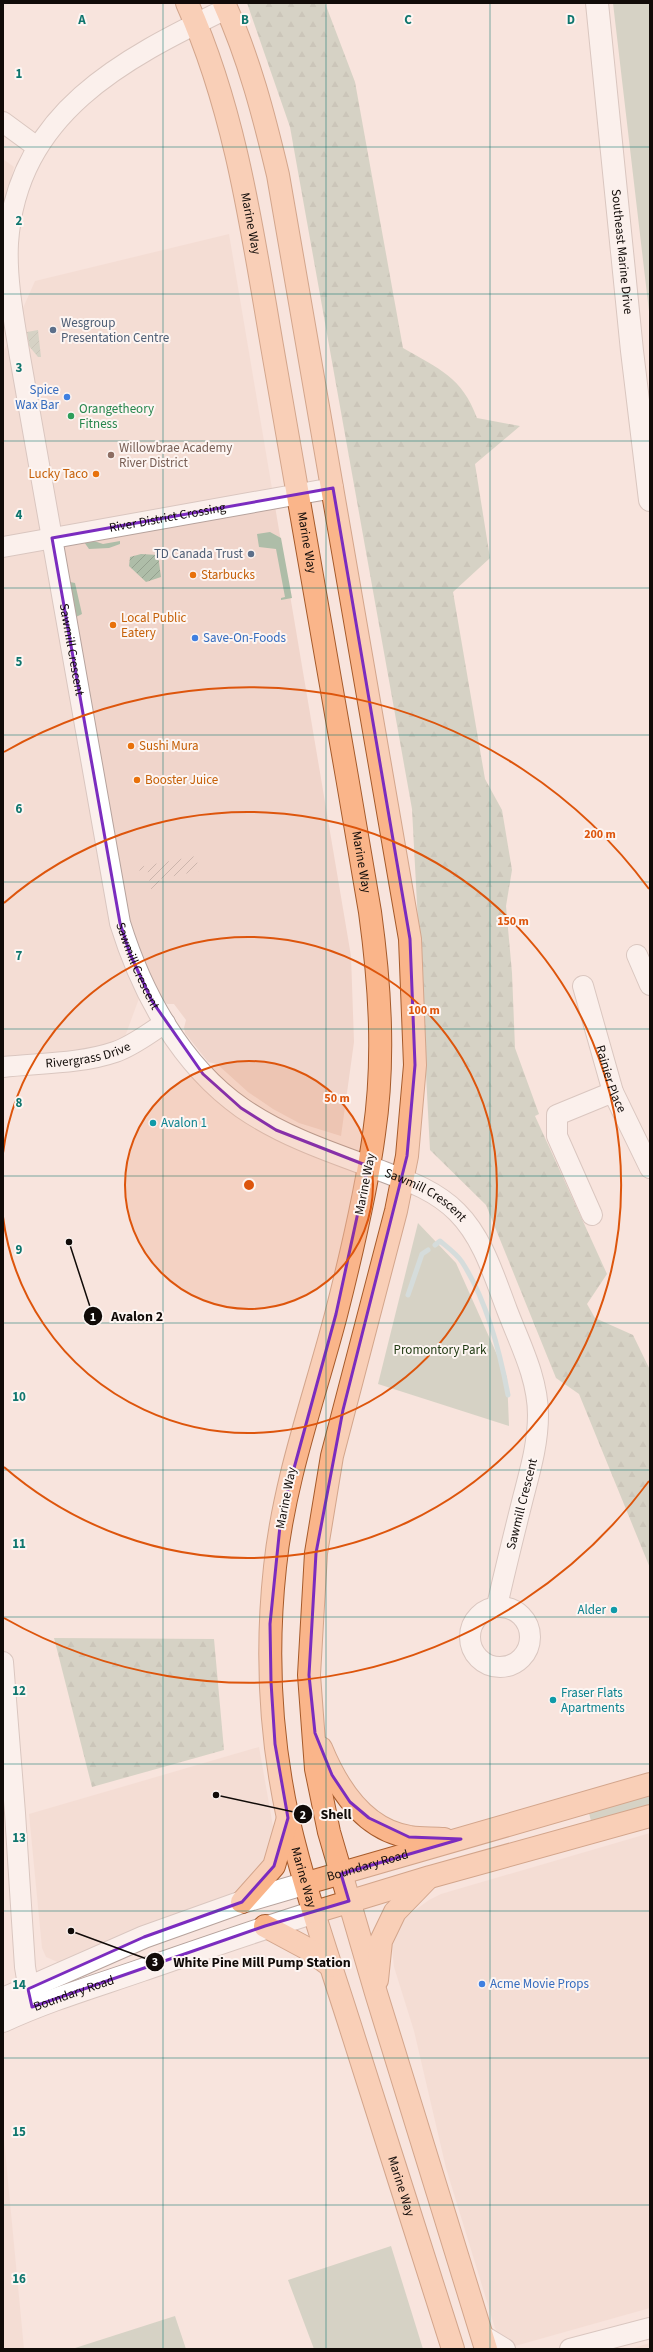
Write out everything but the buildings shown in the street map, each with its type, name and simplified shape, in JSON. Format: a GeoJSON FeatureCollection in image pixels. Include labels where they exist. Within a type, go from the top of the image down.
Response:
{"type":"FeatureCollection","features":[{"type":"Feature","properties":{"kind":"main road","name":"Marine Way"},"geometry":{"type":"LineString","coordinates":[[187,3],[217,80],[240,168],[370,912],[378,974],[380,1037],[375,1132],[336,1314],[292,1468],[281,1516],[270,1624],[270,1682],[275,1744],[288,1818],[315,1912],[453,2349]]}},
{"type":"Feature","properties":{"kind":"main road"},"geometry":{"type":"LineString","coordinates":[[225,6],[240,41],[261,104],[278,174],[410,939],[415,1065],[407,1156],[403,1179],[342,1410],[316,1553],[309,1675],[315,1733],[316,1769],[322,1802],[341,1874],[376,1993],[484,2342]]}},
{"type":"Feature","properties":{"kind":"main road"},"geometry":{"type":"LineString","coordinates":[[315,1733],[332,1775],[350,1802],[369,1818],[387,1829],[409,1837],[461,1840]]}},
{"type":"Feature","properties":{"kind":"main road","name":"Boundary Road"},"geometry":{"type":"LineString","coordinates":[[307,1883],[461,1840],[650,1784]]}},
{"type":"Feature","properties":{"kind":"main road","name":"Boundary Road"},"geometry":{"type":"LineString","coordinates":[[315,1912],[430,1877],[650,1816]]}},
{"type":"Feature","properties":{"kind":"main road"},"geometry":{"type":"LineString","coordinates":[[242,1902],[274,1866],[288,1818]]}},
{"type":"Feature","properties":{"kind":"main road"},"geometry":{"type":"LineString","coordinates":[[376,1993],[381,1941],[395,1912],[430,1877]]}},
{"type":"Feature","properties":{"kind":"main road"},"geometry":{"type":"LineString","coordinates":[[265,1926],[306,1948],[331,1966]]}},
{"type":"Feature","properties":{"kind":"street","name":"Southeast Marine Drive"},"geometry":{"type":"LineString","coordinates":[[597,3],[643,380],[650,500]]}},
{"type":"Feature","properties":{"kind":"street","name":"Sawmill Crescent"},"geometry":{"type":"LineString","coordinates":[[225,6],[196,24],[167,38],[95,83],[66,111],[37,147],[22,179],[12,209],[8,243],[9,278],[20,357],[120,923],[130,954],[152,1001],[165,1023],[203,1074],[241,1108],[276,1130],[429,1189],[457,1212],[482,1246],[538,1392],[536,1446],[497,1606]]}},
{"type":"Feature","properties":{"kind":"street"},"geometry":{"type":"LineString","coordinates":[[3,122],[37,147]]}},
{"type":"Feature","properties":{"kind":"street","name":"River District Crossing"},"geometry":{"type":"LineString","coordinates":[[3,547],[333,488]]}},
{"type":"Feature","properties":{"kind":"street"},"geometry":{"type":"LineString","coordinates":[[637,955],[650,985]]}},
{"type":"Feature","properties":{"kind":"street","name":"Rainier Place"},"geometry":{"type":"LineString","coordinates":[[583,986],[613,1092],[650,1168]]}},
{"type":"Feature","properties":{"kind":"street","name":"Rivergrass Drive"},"geometry":{"type":"LineString","coordinates":[[3,1067],[80,1059],[115,1052],[129,1046],[165,1023]]}},
{"type":"Feature","properties":{"kind":"street"},"geometry":{"type":"LineString","coordinates":[[592,1215],[557,1136],[557,1115],[613,1092]]}},
{"type":"Feature","properties":{"kind":"street"},"geometry":{"type":"LineString","coordinates":[[3,1662],[30,1998]]}},
{"type":"Feature","properties":{"kind":"street","name":"Boundary Road"},"geometry":{"type":"LineString","coordinates":[[3,2021],[30,1998],[144,1937],[242,1902],[307,1883]]}},
{"type":"Feature","properties":{"kind":"street","name":"Boundary Road"},"geometry":{"type":"LineString","coordinates":[[3,1999],[30,1998],[315,1912]]}},
{"type":"Feature","properties":{"kind":"street"},"geometry":{"type":"LineString","coordinates":[[570,2349],[650,2328]]}},
{"type":"Feature","properties":{"kind":"street"},"geometry":{"type":"LineString","coordinates":[[484,2342],[505,2349]]}},
{"type":"Feature","properties":{"kind":"highlighted area"},"geometry":{"type":"Polygon","coordinates":[[[333,488],[410,939],[415,1065],[407,1156],[343,1410],[316,1553],[309,1675],[315,1733],[332,1775],[350,1802],[369,1818],[409,1837],[461,1839],[341,1874],[349,1901],[265,1926],[32,2007],[28,1989],[144,1937],[242,1902],[274,1866],[288,1818],[275,1744],[271,1682],[270,1624],[281,1516],[336,1314],[368,1166],[276,1130],[241,1108],[203,1074],[152,1001],[130,954],[120,923],[52,538],[333,488]]]}},
{"type":"Feature","properties":{"kind":"shaded area"},"geometry":{"type":"Polygon","coordinates":[[[3,159],[14,167],[3,212],[3,159]]]}},
{"type":"Feature","properties":{"kind":"shaded area"},"geometry":{"type":"Polygon","coordinates":[[[229,234],[351,956],[354,1042],[341,1136],[299,1123],[273,1109],[248,1092],[217,1064],[208,1062],[185,1033],[184,1028],[186,1020],[174,1004],[167,1004],[164,1001],[148,974],[123,1042],[77,1054],[3,1061],[3,353],[35,281],[229,234]]]}},
{"type":"Feature","properties":{"kind":"shaded area"},"geometry":{"type":"Polygon","coordinates":[[[196,856],[199,871],[159,879],[160,887],[151,889],[148,872],[140,874],[139,867],[196,856]]]}},
{"type":"Feature","properties":{"kind":"shaded area"},"geometry":{"type":"Polygon","coordinates":[[[259,1747],[274,1832],[268,1862],[241,1888],[220,1899],[60,1963],[46,1957],[42,1948],[29,1814],[259,1747]]]}},
{"type":"Feature","properties":{"kind":"shaded area"},"geometry":{"type":"Polygon","coordinates":[[[650,1833],[650,2308],[515,2346],[498,2333],[495,2328],[446,2168],[414,2031],[394,1967],[391,1941],[404,1918],[429,1900],[441,1894],[650,1833]]]}},
{"type":"Feature","properties":{"kind":"shaded area"},"geometry":{"type":"Polygon","coordinates":[[[3,2129],[24,2349],[3,2349],[3,2129]]]}},
{"type":"Feature","properties":{"kind":"shaded area"},"geometry":{"type":"Polygon","coordinates":[[[650,2343],[650,2349],[630,2349],[650,2343]]]}},
{"type":"Feature","properties":{"kind":"green space"},"geometry":{"type":"Polygon","coordinates":[[[247,3],[325,3],[355,82],[403,348],[438,369],[456,383],[471,404],[477,418],[520,426],[475,464],[490,558],[453,592],[485,779],[502,810],[512,870],[506,906],[512,973],[515,1048],[539,1114],[535,1116],[607,1274],[587,1304],[595,1318],[633,1335],[650,1370],[650,1568],[579,1394],[556,1378],[486,1205],[430,1150],[412,809],[290,127],[247,3]]]}},
{"type":"Feature","properties":{"kind":"green space"},"geometry":{"type":"Polygon","coordinates":[[[613,3],[650,3],[650,320],[613,3]]]}},
{"type":"Feature","properties":{"kind":"green space"},"geometry":{"type":"Polygon","coordinates":[[[38,330],[41,357],[38,357],[29,346],[27,332],[38,330]]]}},
{"type":"Feature","properties":{"kind":"green space"},"geometry":{"type":"Polygon","coordinates":[[[270,532],[281,538],[292,598],[281,600],[281,598],[285,597],[276,549],[259,547],[257,534],[270,532]]]}},
{"type":"Feature","properties":{"kind":"green space"},"geometry":{"type":"Polygon","coordinates":[[[94,541],[103,544],[120,541],[120,544],[109,548],[89,549],[84,542],[94,541]]]}},
{"type":"Feature","properties":{"kind":"green space"},"geometry":{"type":"Polygon","coordinates":[[[141,554],[158,555],[161,577],[146,582],[129,566],[130,557],[141,554]]]}},
{"type":"Feature","properties":{"kind":"green space"},"geometry":{"type":"Polygon","coordinates":[[[70,582],[75,583],[82,614],[76,617],[70,582]]]}},
{"type":"Feature","properties":{"kind":"green space","name":"Promontory Park"},"geometry":{"type":"Polygon","coordinates":[[[418,1223],[456,1263],[507,1377],[509,1426],[378,1384],[418,1223]]]}},
{"type":"Feature","properties":{"kind":"green space"},"geometry":{"type":"Polygon","coordinates":[[[54,1638],[214,1639],[224,1750],[92,1787],[54,1638]]]}},
{"type":"Feature","properties":{"kind":"green space"},"geometry":{"type":"Polygon","coordinates":[[[650,1794],[650,1805],[591,1821],[589,1813],[650,1794]]]}},
{"type":"Feature","properties":{"kind":"green space"},"geometry":{"type":"Polygon","coordinates":[[[391,2246],[423,2349],[314,2349],[288,2280],[391,2246]]]}},
{"type":"Feature","properties":{"kind":"green space"},"geometry":{"type":"Polygon","coordinates":[[[175,2316],[186,2349],[72,2349],[175,2316]]]}},
{"type":"Feature","properties":{"kind":"waterway"},"geometry":{"type":"LineString","coordinates":[[435,1245],[440,1241],[452,1251],[460,1259],[471,1277],[491,1326],[501,1361],[508,1395]]}},
{"type":"Feature","properties":{"kind":"waterway"},"geometry":{"type":"LineString","coordinates":[[408,1295],[422,1254],[428,1250]]}},
{"type":"Feature","properties":{"kind":"place","name":"Wesgroup Presentation Centre"},"geometry":{"type":"Point","coordinates":[53,330]}},
{"type":"Feature","properties":{"kind":"place","name":"Spice Wax Bar"},"geometry":{"type":"Point","coordinates":[67,397]}},
{"type":"Feature","properties":{"kind":"place","name":"Orangetheory Fitness"},"geometry":{"type":"Point","coordinates":[71,416]}},
{"type":"Feature","properties":{"kind":"place","name":"Willowbrae Academy River District"},"geometry":{"type":"Point","coordinates":[111,455]}},
{"type":"Feature","properties":{"kind":"place","name":"Lucky Taco"},"geometry":{"type":"Point","coordinates":[96,474]}},
{"type":"Feature","properties":{"kind":"place","name":"TD Canada Trust"},"geometry":{"type":"Point","coordinates":[251,554]}},
{"type":"Feature","properties":{"kind":"place","name":"Starbucks"},"geometry":{"type":"Point","coordinates":[193,575]}},
{"type":"Feature","properties":{"kind":"place","name":"Local Public Eatery"},"geometry":{"type":"Point","coordinates":[113,625]}},
{"type":"Feature","properties":{"kind":"place","name":"Save-On-Foods"},"geometry":{"type":"Point","coordinates":[195,638]}},
{"type":"Feature","properties":{"kind":"place","name":"Sushi Mura"},"geometry":{"type":"Point","coordinates":[131,746]}},
{"type":"Feature","properties":{"kind":"place","name":"Booster Juice"},"geometry":{"type":"Point","coordinates":[137,780]}},
{"type":"Feature","properties":{"kind":"place","name":"Avalon 1"},"geometry":{"type":"Point","coordinates":[153,1123]}},
{"type":"Feature","properties":{"kind":"place","name":"Avalon 2"},"geometry":{"type":"Point","coordinates":[69,1242]}},
{"type":"Feature","properties":{"kind":"place","name":"Alder"},"geometry":{"type":"Point","coordinates":[614,1610]}},
{"type":"Feature","properties":{"kind":"place","name":"Fraser Flats Apartments"},"geometry":{"type":"Point","coordinates":[553,1700]}},
{"type":"Feature","properties":{"kind":"place","name":"Shell"},"geometry":{"type":"Point","coordinates":[216,1795]}},
{"type":"Feature","properties":{"kind":"place","name":"White Pine Mill Pump Station"},"geometry":{"type":"Point","coordinates":[71,1931]}},
{"type":"Feature","properties":{"kind":"place","name":"Acme Movie Props"},"geometry":{"type":"Point","coordinates":[482,1984]}}]}
